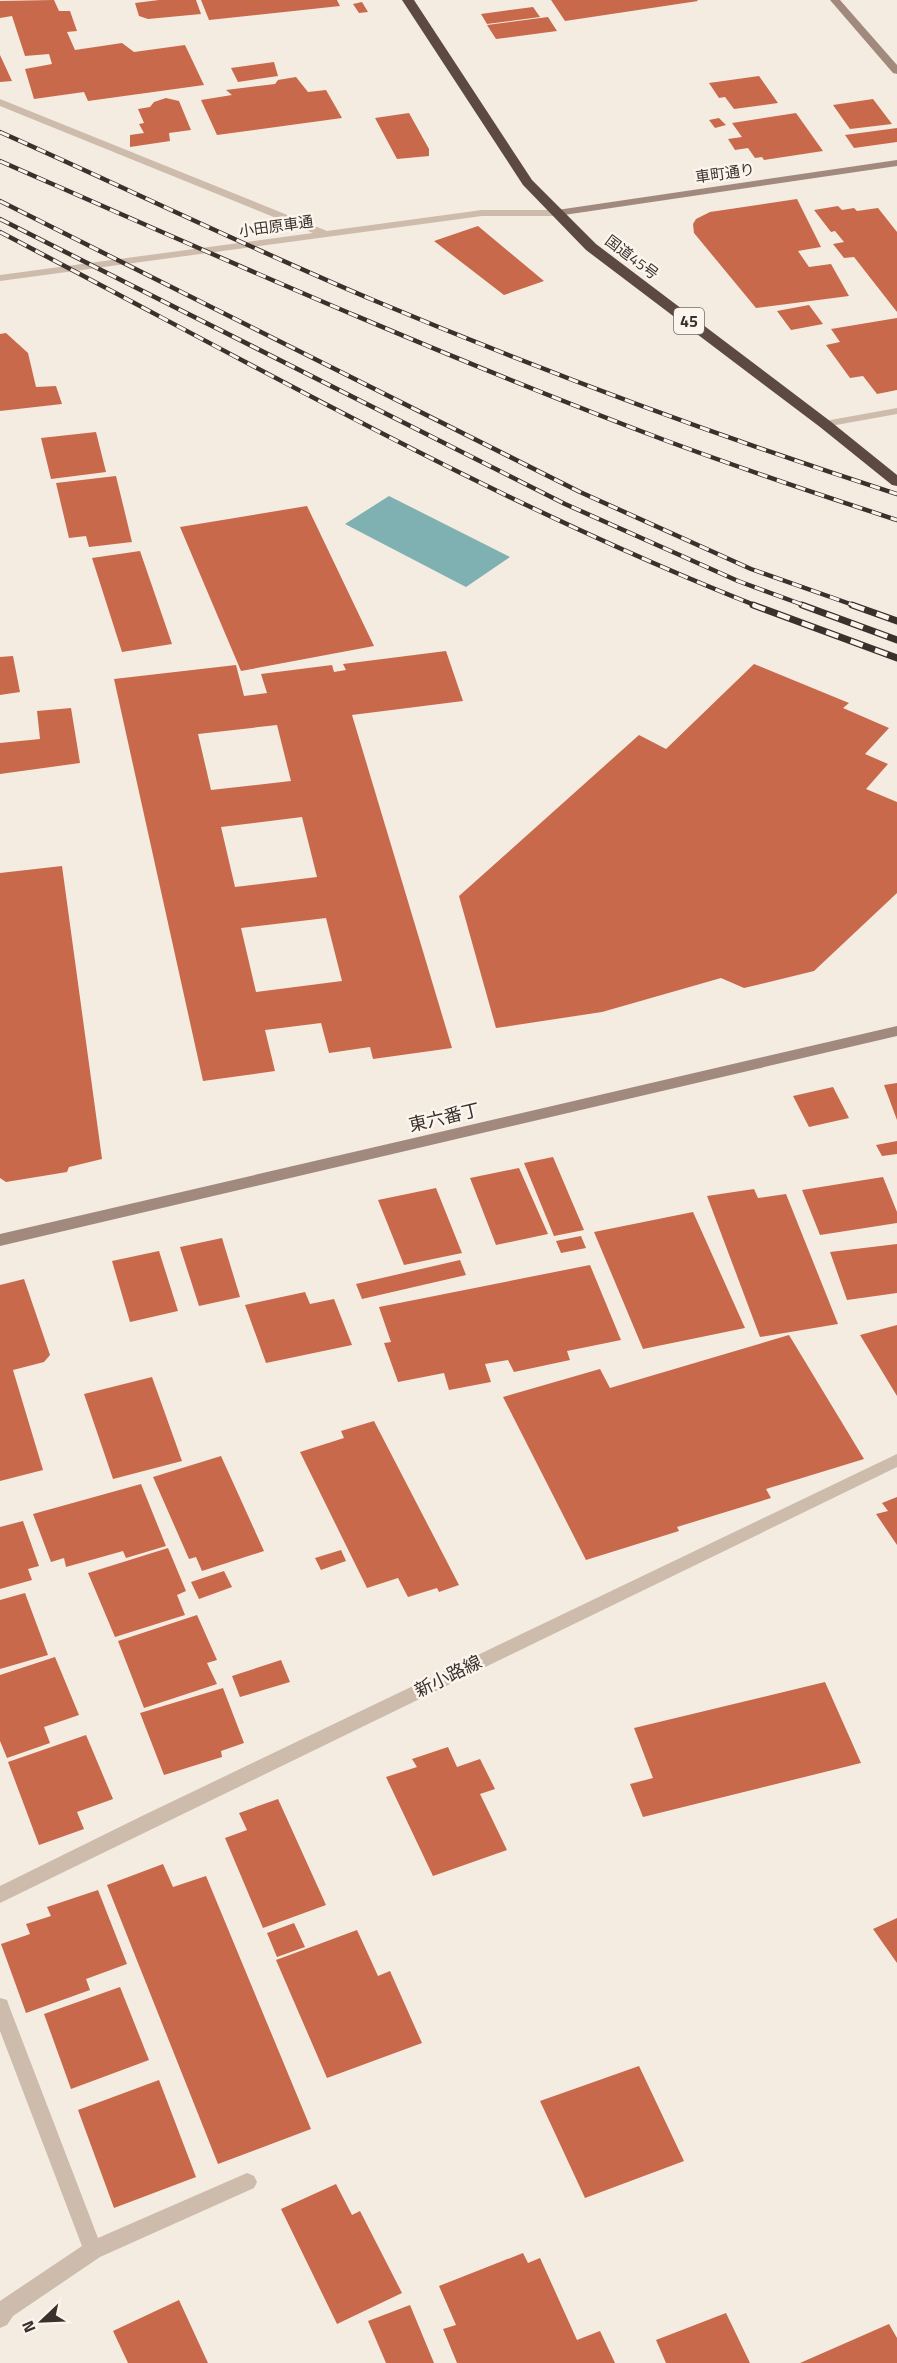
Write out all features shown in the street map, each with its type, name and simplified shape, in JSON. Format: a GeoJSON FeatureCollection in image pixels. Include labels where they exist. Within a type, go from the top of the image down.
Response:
{"type":"FeatureCollection","features":[{"type":"Feature","properties":{"kind":"highway","name":"国道45号"},"geometry":{"type":"LineString","coordinates":[[408,0],[527,182],[591,247],[825,424],[897,482]]}},
{"type":"Feature","properties":{"kind":"street"},"geometry":{"type":"LineString","coordinates":[[835,0],[897,71]]}},
{"type":"Feature","properties":{"kind":"street"},"geometry":{"type":"LineString","coordinates":[[0,102],[326,235]]}},
{"type":"Feature","properties":{"kind":"street","name":"車町通り"},"geometry":{"type":"LineString","coordinates":[[557,213],[897,163]]}},
{"type":"Feature","properties":{"kind":"street","name":"小田原車通"},"geometry":{"type":"LineString","coordinates":[[0,278],[482,213],[557,213]]}},
{"type":"Feature","properties":{"kind":"street"},"geometry":{"type":"LineString","coordinates":[[825,424],[897,411]]}},
{"type":"Feature","properties":{"kind":"street","name":"東六番丁"},"geometry":{"type":"LineString","coordinates":[[0,1240],[897,1031]]}},
{"type":"Feature","properties":{"kind":"street","name":"新小路線"},"geometry":{"type":"LineString","coordinates":[[0,1895],[158,1816],[897,1460]]}},
{"type":"Feature","properties":{"kind":"street"},"geometry":{"type":"LineString","coordinates":[[0,2006],[93,2250]]}},
{"type":"Feature","properties":{"kind":"street"},"geometry":{"type":"LineString","coordinates":[[0,2318],[6,2309],[93,2250],[247,2182]]}},
{"type":"Feature","properties":{"kind":"water"},"geometry":{"type":"Polygon","coordinates":[[[389,496],[510,557],[466,587],[345,524],[389,496]]]}},
{"type":"Feature","properties":{"kind":"building"},"geometry":{"type":"Polygon","coordinates":[[[54,0],[59,11],[70,11],[77,31],[67,32],[75,50],[122,43],[134,52],[185,45],[204,85],[88,101],[84,92],[34,99],[25,69],[52,64],[49,54],[25,56],[12,16],[0,18],[0,1],[54,0]]]}},
{"type":"Feature","properties":{"kind":"building"},"geometry":{"type":"Polygon","coordinates":[[[159,0],[196,0],[201,14],[148,19],[139,16],[135,3],[159,0]]]}},
{"type":"Feature","properties":{"kind":"building"},"geometry":{"type":"Polygon","coordinates":[[[201,0],[337,0],[340,6],[209,20],[201,0]]]}},
{"type":"Feature","properties":{"kind":"building"},"geometry":{"type":"Polygon","coordinates":[[[551,0],[697,0],[698,1],[565,21],[551,0]]]}},
{"type":"Feature","properties":{"kind":"building"},"geometry":{"type":"Polygon","coordinates":[[[362,2],[368,12],[359,13],[353,4],[362,2]]]}},
{"type":"Feature","properties":{"kind":"building"},"geometry":{"type":"Polygon","coordinates":[[[533,7],[540,17],[487,24],[481,14],[533,7]]]}},
{"type":"Feature","properties":{"kind":"building"},"geometry":{"type":"Polygon","coordinates":[[[548,17],[557,31],[496,39],[487,25],[548,17]]]}},
{"type":"Feature","properties":{"kind":"building"},"geometry":{"type":"Polygon","coordinates":[[[0,55],[12,81],[0,82],[0,55]]]}},
{"type":"Feature","properties":{"kind":"building"},"geometry":{"type":"Polygon","coordinates":[[[274,62],[278,76],[238,82],[231,68],[274,62]]]}},
{"type":"Feature","properties":{"kind":"building"},"geometry":{"type":"Polygon","coordinates":[[[759,76],[778,103],[734,109],[725,97],[719,98],[709,83],[759,76]]]}},
{"type":"Feature","properties":{"kind":"building"},"geometry":{"type":"Polygon","coordinates":[[[296,77],[308,92],[326,90],[342,118],[217,135],[201,100],[232,95],[226,90],[275,84],[278,80],[296,77]]]}},
{"type":"Feature","properties":{"kind":"building"},"geometry":{"type":"Polygon","coordinates":[[[166,98],[179,101],[191,130],[169,133],[170,141],[130,147],[130,135],[144,133],[139,124],[144,123],[138,109],[150,107],[154,102],[166,98]]]}},
{"type":"Feature","properties":{"kind":"building"},"geometry":{"type":"Polygon","coordinates":[[[873,99],[892,124],[850,129],[833,105],[873,99]]]}},
{"type":"Feature","properties":{"kind":"building"},"geometry":{"type":"Polygon","coordinates":[[[409,113],[429,149],[429,156],[397,159],[375,118],[409,113]]]}},
{"type":"Feature","properties":{"kind":"building"},"geometry":{"type":"Polygon","coordinates":[[[796,113],[823,151],[764,160],[762,157],[755,158],[748,148],[735,150],[728,139],[742,137],[732,123],[796,113]]]}},
{"type":"Feature","properties":{"kind":"building"},"geometry":{"type":"Polygon","coordinates":[[[719,118],[726,125],[715,128],[709,120],[719,118]]]}},
{"type":"Feature","properties":{"kind":"building"},"geometry":{"type":"Polygon","coordinates":[[[897,128],[897,142],[854,148],[845,135],[897,128]]]}},
{"type":"Feature","properties":{"kind":"building"},"geometry":{"type":"Polygon","coordinates":[[[797,199],[821,247],[798,251],[809,267],[831,264],[849,296],[756,308],[694,233],[693,224],[696,219],[710,212],[797,199]]]}},
{"type":"Feature","properties":{"kind":"building"},"geometry":{"type":"Polygon","coordinates":[[[838,206],[842,210],[854,208],[857,211],[878,208],[897,232],[897,312],[854,257],[844,258],[833,244],[844,242],[835,231],[831,232],[814,210],[838,206]]]}},
{"type":"Feature","properties":{"kind":"building"},"geometry":{"type":"Polygon","coordinates":[[[478,226],[544,281],[504,295],[434,241],[478,226]]]}},
{"type":"Feature","properties":{"kind":"building"},"geometry":{"type":"Polygon","coordinates":[[[809,305],[823,324],[791,330],[777,311],[809,305]]]}},
{"type":"Feature","properties":{"kind":"building"},"geometry":{"type":"Polygon","coordinates":[[[897,318],[897,390],[877,394],[863,376],[850,378],[826,345],[840,342],[831,329],[897,318]]]}},
{"type":"Feature","properties":{"kind":"building"},"geometry":{"type":"Polygon","coordinates":[[[6,333],[28,353],[36,387],[56,386],[62,404],[0,411],[0,334],[6,333]]]}},
{"type":"Feature","properties":{"kind":"building"},"geometry":{"type":"Polygon","coordinates":[[[96,432],[106,472],[51,479],[41,438],[96,432]]]}},
{"type":"Feature","properties":{"kind":"building"},"geometry":{"type":"Polygon","coordinates":[[[116,476],[132,542],[89,547],[86,536],[69,538],[56,483],[116,476]]]}},
{"type":"Feature","properties":{"kind":"building"},"geometry":{"type":"Polygon","coordinates":[[[307,506],[374,646],[241,671],[180,527],[307,506]]]}},
{"type":"Feature","properties":{"kind":"building"},"geometry":{"type":"Polygon","coordinates":[[[140,551],[172,644],[122,652],[92,558],[140,551]]]}},
{"type":"Feature","properties":{"kind":"building"},"geometry":{"type":"Polygon","coordinates":[[[446,651],[463,701],[352,715],[452,1048],[373,1059],[370,1047],[329,1053],[321,1023],[265,1030],[275,1071],[203,1081],[114,679],[236,665],[244,696],[267,693],[261,674],[332,665],[334,672],[346,670],[343,664],[446,651]],[[277,725],[198,734],[211,790],[291,781],[277,725]],[[302,817],[221,827],[235,887],[317,877],[302,817]],[[326,918],[241,928],[256,992],[342,981],[326,918]]]}},
{"type":"Feature","properties":{"kind":"building"},"geometry":{"type":"Polygon","coordinates":[[[13,656],[20,692],[0,695],[0,657],[13,656]]]}},
{"type":"Feature","properties":{"kind":"building"},"geometry":{"type":"Polygon","coordinates":[[[754,664],[849,703],[843,708],[889,728],[865,754],[888,764],[866,789],[897,802],[897,893],[814,971],[744,988],[721,978],[602,1012],[496,1028],[459,896],[639,735],[666,749],[754,664]]]}},
{"type":"Feature","properties":{"kind":"building"},"geometry":{"type":"Polygon","coordinates":[[[71,708],[80,763],[0,774],[0,743],[40,739],[37,711],[71,708]]]}},
{"type":"Feature","properties":{"kind":"building"},"geometry":{"type":"Polygon","coordinates":[[[62,866],[102,1159],[69,1167],[67,1172],[6,1182],[0,1178],[0,873],[62,866]]]}},
{"type":"Feature","properties":{"kind":"building"},"geometry":{"type":"Polygon","coordinates":[[[897,1083],[897,1120],[884,1085],[897,1083]]]}},
{"type":"Feature","properties":{"kind":"building"},"geometry":{"type":"Polygon","coordinates":[[[833,1087],[849,1118],[809,1127],[793,1096],[833,1087]]]}},
{"type":"Feature","properties":{"kind":"building"},"geometry":{"type":"Polygon","coordinates":[[[897,1141],[897,1154],[882,1156],[876,1145],[897,1141]]]}},
{"type":"Feature","properties":{"kind":"building"},"geometry":{"type":"Polygon","coordinates":[[[553,1157],[584,1230],[554,1236],[524,1163],[553,1157]]]}},
{"type":"Feature","properties":{"kind":"building"},"geometry":{"type":"Polygon","coordinates":[[[519,1168],[548,1234],[496,1245],[470,1178],[519,1168]]]}},
{"type":"Feature","properties":{"kind":"building"},"geometry":{"type":"Polygon","coordinates":[[[883,1177],[897,1212],[897,1223],[820,1235],[802,1190],[883,1177]]]}},
{"type":"Feature","properties":{"kind":"building"},"geometry":{"type":"Polygon","coordinates":[[[436,1188],[462,1253],[404,1265],[378,1200],[436,1188]]]}},
{"type":"Feature","properties":{"kind":"building"},"geometry":{"type":"Polygon","coordinates":[[[754,1189],[758,1198],[786,1194],[838,1324],[760,1337],[707,1196],[754,1189]]]}},
{"type":"Feature","properties":{"kind":"building"},"geometry":{"type":"Polygon","coordinates":[[[693,1212],[745,1328],[643,1349],[594,1232],[693,1212]]]}},
{"type":"Feature","properties":{"kind":"building"},"geometry":{"type":"Polygon","coordinates":[[[581,1236],[586,1248],[561,1253],[556,1241],[581,1236]]]}},
{"type":"Feature","properties":{"kind":"building"},"geometry":{"type":"Polygon","coordinates":[[[222,1238],[240,1297],[199,1306],[180,1247],[222,1238]]]}},
{"type":"Feature","properties":{"kind":"building"},"geometry":{"type":"Polygon","coordinates":[[[897,1244],[897,1293],[847,1300],[830,1252],[897,1244]]]}},
{"type":"Feature","properties":{"kind":"building"},"geometry":{"type":"Polygon","coordinates":[[[159,1251],[178,1311],[130,1322],[112,1261],[159,1251]]]}},
{"type":"Feature","properties":{"kind":"building"},"geometry":{"type":"Polygon","coordinates":[[[460,1260],[466,1275],[362,1299],[356,1284],[460,1260]]]}},
{"type":"Feature","properties":{"kind":"building"},"geometry":{"type":"Polygon","coordinates":[[[590,1265],[621,1340],[567,1351],[570,1360],[514,1372],[508,1360],[485,1364],[491,1382],[449,1390],[444,1373],[398,1382],[384,1343],[391,1342],[379,1307],[590,1265]]]}},
{"type":"Feature","properties":{"kind":"building"},"geometry":{"type":"Polygon","coordinates":[[[24,1279],[50,1355],[44,1362],[13,1370],[43,1470],[0,1481],[0,1285],[24,1279]]]}},
{"type":"Feature","properties":{"kind":"building"},"geometry":{"type":"Polygon","coordinates":[[[305,1292],[310,1304],[334,1299],[352,1345],[266,1363],[245,1305],[305,1292]]]}},
{"type":"Feature","properties":{"kind":"building"},"geometry":{"type":"Polygon","coordinates":[[[897,1325],[897,1396],[860,1335],[897,1325]]]}},
{"type":"Feature","properties":{"kind":"building"},"geometry":{"type":"Polygon","coordinates":[[[789,1335],[864,1459],[766,1489],[771,1498],[677,1527],[679,1531],[586,1560],[503,1397],[600,1369],[610,1388],[789,1335]]]}},
{"type":"Feature","properties":{"kind":"building"},"geometry":{"type":"Polygon","coordinates":[[[152,1377],[182,1461],[113,1479],[84,1394],[152,1377]]]}},
{"type":"Feature","properties":{"kind":"building"},"geometry":{"type":"Polygon","coordinates":[[[374,1421],[459,1585],[439,1592],[437,1588],[408,1597],[398,1578],[367,1588],[300,1452],[344,1438],[341,1431],[374,1421]]]}},
{"type":"Feature","properties":{"kind":"building"},"geometry":{"type":"Polygon","coordinates":[[[221,1456],[264,1551],[202,1571],[196,1557],[189,1559],[153,1477],[221,1456]]]}},
{"type":"Feature","properties":{"kind":"building"},"geometry":{"type":"Polygon","coordinates":[[[141,1484],[166,1546],[126,1558],[123,1551],[66,1567],[64,1558],[51,1562],[33,1514],[141,1484]]]}},
{"type":"Feature","properties":{"kind":"building"},"geometry":{"type":"Polygon","coordinates":[[[897,1497],[897,1545],[876,1514],[888,1511],[882,1503],[897,1497]]]}},
{"type":"Feature","properties":{"kind":"building"},"geometry":{"type":"Polygon","coordinates":[[[23,1521],[39,1566],[28,1569],[32,1580],[0,1589],[0,1527],[23,1521]]]}},
{"type":"Feature","properties":{"kind":"building"},"geometry":{"type":"Polygon","coordinates":[[[168,1548],[186,1591],[177,1595],[185,1615],[115,1637],[88,1573],[168,1548]]]}},
{"type":"Feature","properties":{"kind":"building"},"geometry":{"type":"Polygon","coordinates":[[[341,1550],[346,1561],[321,1570],[315,1558],[341,1550]]]}},
{"type":"Feature","properties":{"kind":"building"},"geometry":{"type":"Polygon","coordinates":[[[224,1571],[232,1587],[199,1599],[191,1582],[224,1571]]]}},
{"type":"Feature","properties":{"kind":"building"},"geometry":{"type":"Polygon","coordinates":[[[25,1593],[48,1655],[0,1669],[0,1600],[25,1593]]]}},
{"type":"Feature","properties":{"kind":"building"},"geometry":{"type":"Polygon","coordinates":[[[197,1615],[217,1660],[207,1663],[217,1684],[144,1708],[118,1641],[197,1615]]]}},
{"type":"Feature","properties":{"kind":"building"},"geometry":{"type":"Polygon","coordinates":[[[55,1657],[79,1715],[44,1727],[50,1743],[7,1758],[0,1741],[0,1675],[55,1657]]]}},
{"type":"Feature","properties":{"kind":"building"},"geometry":{"type":"Polygon","coordinates":[[[281,1660],[290,1682],[240,1697],[232,1676],[281,1660]]]}},
{"type":"Feature","properties":{"kind":"building"},"geometry":{"type":"Polygon","coordinates":[[[825,1682],[861,1763],[643,1817],[630,1784],[653,1778],[634,1728],[825,1682]]]}},
{"type":"Feature","properties":{"kind":"building"},"geometry":{"type":"Polygon","coordinates":[[[223,1688],[244,1743],[221,1751],[222,1757],[164,1775],[140,1713],[223,1688]]]}},
{"type":"Feature","properties":{"kind":"building"},"geometry":{"type":"Polygon","coordinates":[[[86,1735],[113,1799],[77,1812],[84,1829],[39,1845],[8,1762],[86,1735]]]}},
{"type":"Feature","properties":{"kind":"building"},"geometry":{"type":"Polygon","coordinates":[[[448,1747],[457,1767],[480,1759],[495,1789],[480,1794],[507,1850],[433,1876],[386,1777],[417,1767],[412,1759],[448,1747]]]}},
{"type":"Feature","properties":{"kind":"building"},"geometry":{"type":"Polygon","coordinates":[[[278,1799],[326,1905],[263,1928],[225,1838],[247,1830],[239,1813],[278,1799]]]}},
{"type":"Feature","properties":{"kind":"building"},"geometry":{"type":"Polygon","coordinates":[[[163,1864],[173,1887],[206,1876],[311,2129],[218,2164],[107,1885],[163,1864]]]}},
{"type":"Feature","properties":{"kind":"building"},"geometry":{"type":"Polygon","coordinates":[[[98,1890],[127,1964],[86,1979],[90,1990],[26,2013],[1,1944],[30,1934],[26,1924],[51,1916],[47,1907],[98,1890]]]}},
{"type":"Feature","properties":{"kind":"building"},"geometry":{"type":"Polygon","coordinates":[[[897,1918],[897,1963],[873,1929],[897,1918]]]}},
{"type":"Feature","properties":{"kind":"building"},"geometry":{"type":"Polygon","coordinates":[[[294,1923],[305,1947],[277,1957],[267,1933],[294,1923]]]}},
{"type":"Feature","properties":{"kind":"building"},"geometry":{"type":"Polygon","coordinates":[[[357,1930],[378,1976],[390,1971],[422,2043],[327,2078],[276,1960],[357,1930]]]}},
{"type":"Feature","properties":{"kind":"building"},"geometry":{"type":"Polygon","coordinates":[[[120,1987],[149,2060],[71,2089],[44,2014],[120,1987]]]}},
{"type":"Feature","properties":{"kind":"building"},"geometry":{"type":"Polygon","coordinates":[[[639,2066],[684,2161],[585,2198],[540,2101],[639,2066]]]}},
{"type":"Feature","properties":{"kind":"building"},"geometry":{"type":"Polygon","coordinates":[[[159,2080],[196,2177],[114,2208],[78,2110],[159,2080]]]}},
{"type":"Feature","properties":{"kind":"building"},"geometry":{"type":"Polygon","coordinates":[[[336,2184],[352,2215],[360,2211],[402,2293],[337,2324],[281,2209],[336,2184]]]}},
{"type":"Feature","properties":{"kind":"building"},"geometry":{"type":"Polygon","coordinates":[[[523,2253],[528,2263],[540,2258],[577,2340],[600,2331],[615,2363],[457,2363],[443,2329],[456,2325],[439,2286],[523,2253]]]}},
{"type":"Feature","properties":{"kind":"building"},"geometry":{"type":"Polygon","coordinates":[[[179,2300],[208,2363],[128,2363],[113,2331],[179,2300]]]}},
{"type":"Feature","properties":{"kind":"building"},"geometry":{"type":"Polygon","coordinates":[[[410,2305],[434,2363],[386,2363],[368,2321],[410,2305]]]}},
{"type":"Feature","properties":{"kind":"building"},"geometry":{"type":"Polygon","coordinates":[[[726,2313],[750,2363],[666,2363],[656,2340],[726,2313]]]}},
{"type":"Feature","properties":{"kind":"building"},"geometry":{"type":"Polygon","coordinates":[[[889,2324],[897,2338],[897,2363],[800,2363],[889,2324]]]}},
{"type":"Feature","properties":{"kind":"railway"},"geometry":{"type":"LineString","coordinates":[[0,132],[279,259],[438,327],[698,427],[897,494]]}},
{"type":"Feature","properties":{"kind":"railway"},"geometry":{"type":"LineString","coordinates":[[0,161],[332,306],[583,409],[782,482],[897,520]]}},
{"type":"Feature","properties":{"kind":"railway"},"geometry":{"type":"LineString","coordinates":[[0,201],[580,492],[751,569],[856,606]]}},
{"type":"Feature","properties":{"kind":"railway"},"geometry":{"type":"LineString","coordinates":[[0,219],[565,504],[738,581],[806,606]]}},
{"type":"Feature","properties":{"kind":"railway"},"geometry":{"type":"LineString","coordinates":[[0,232],[468,477],[659,566],[757,606]]}},
{"type":"Feature","properties":{"kind":"railway"},"geometry":{"type":"LineString","coordinates":[[753,605],[897,658]]}},
{"type":"Feature","properties":{"kind":"railway"},"geometry":{"type":"LineString","coordinates":[[802,605],[897,640]]}},
{"type":"Feature","properties":{"kind":"railway"},"geometry":{"type":"LineString","coordinates":[[852,605],[897,621]]}}]}
